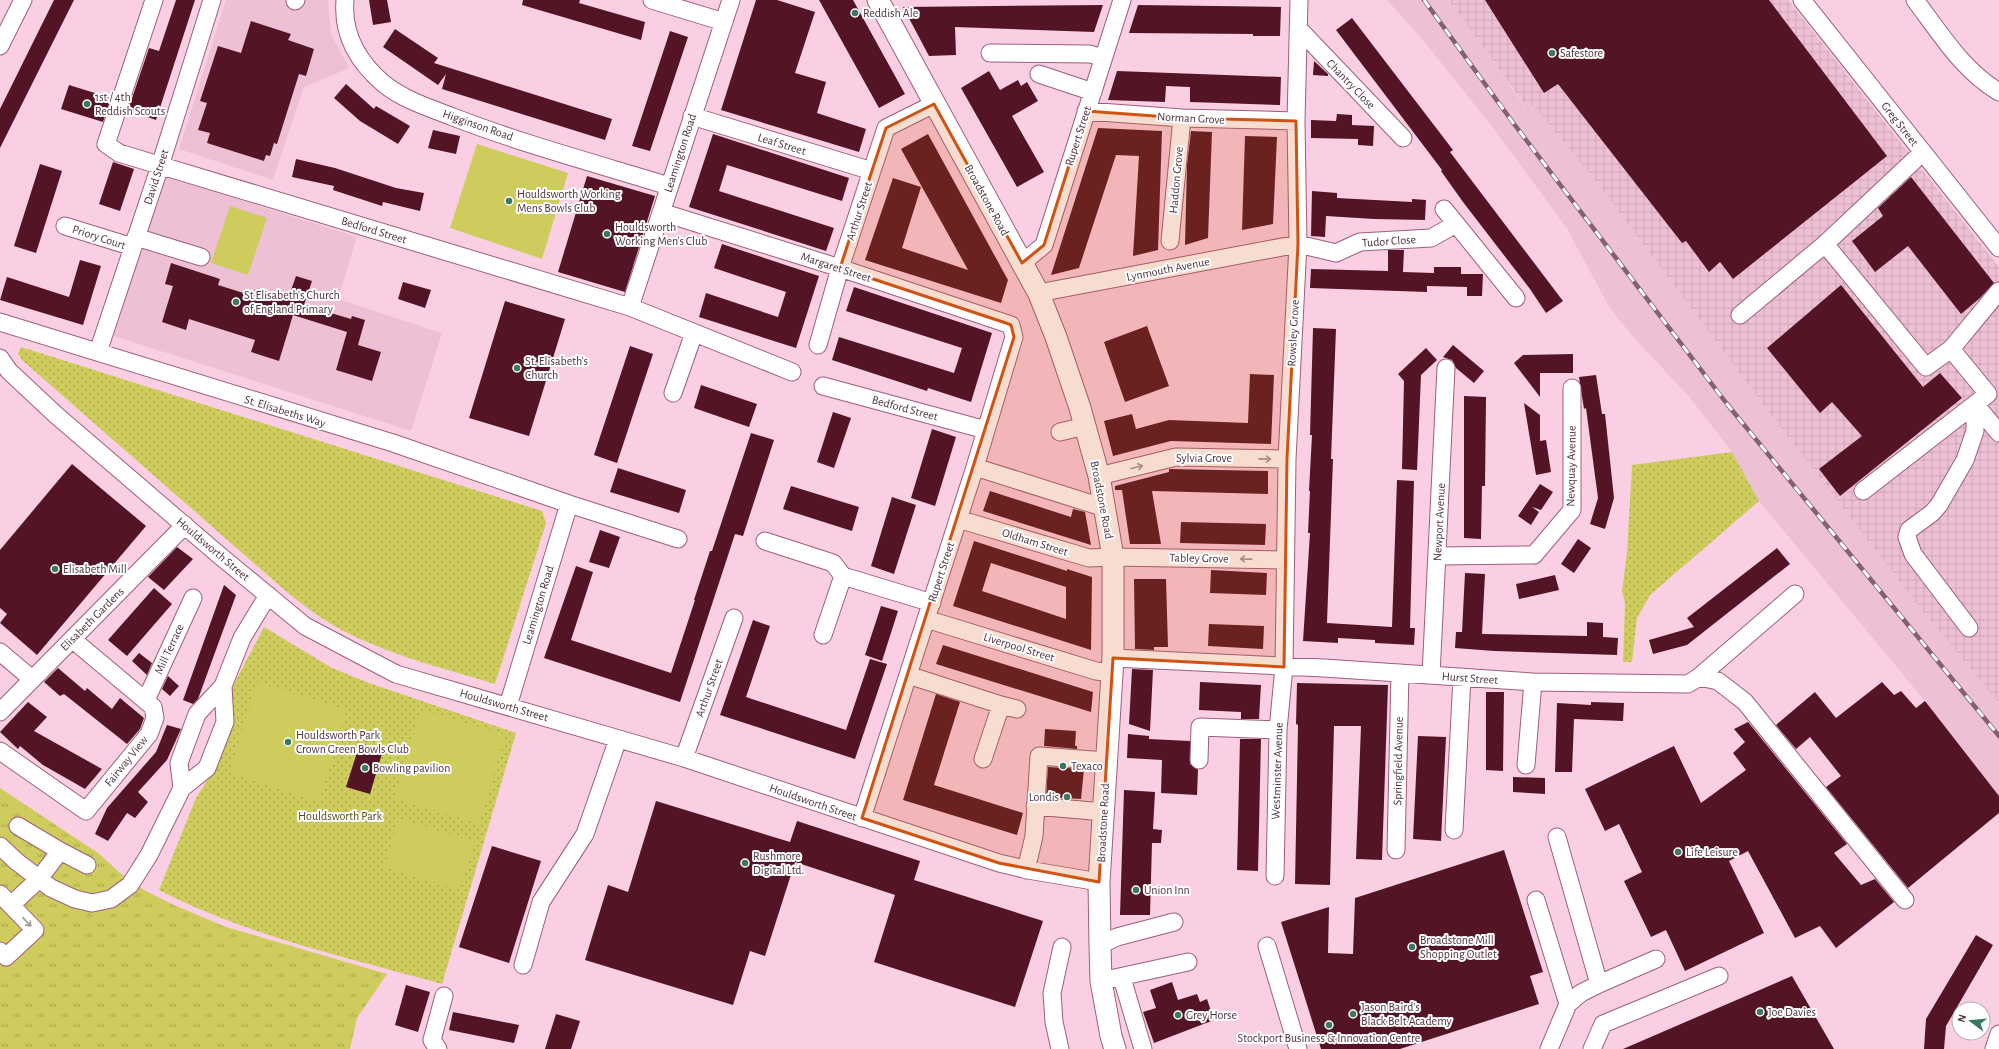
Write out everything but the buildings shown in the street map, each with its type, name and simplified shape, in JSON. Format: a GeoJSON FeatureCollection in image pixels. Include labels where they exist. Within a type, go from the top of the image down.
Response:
{"type":"FeatureCollection","features":[{"type":"Feature","properties":{"kind":"main road","name":"Broadstone Road"},"geometry":{"type":"LineString","coordinates":[[878,0],[1038,294],[1056,337],[1085,426],[1099,476],[1113,557],[1113,666],[1100,882],[1101,982],[1111,1036],[1115,1049]]}},
{"type":"Feature","properties":{"kind":"street"},"geometry":{"type":"LineString","coordinates":[[0,46],[22,0]]}},
{"type":"Feature","properties":{"kind":"street","name":"Bedford Street"},"geometry":{"type":"LineString","coordinates":[[154,0],[106,144],[119,153],[630,307],[792,372]]}},
{"type":"Feature","properties":{"kind":"street","name":"David Street"},"geometry":{"type":"LineString","coordinates":[[98,352],[160,166],[212,0]]}},
{"type":"Feature","properties":{"kind":"street","name":"Higginson Road"},"geometry":{"type":"LineString","coordinates":[[345,0],[344,13],[346,30],[365,65],[386,85],[417,103],[477,126],[669,186]]}},
{"type":"Feature","properties":{"kind":"street","name":"Leamington Road"},"geometry":{"type":"LineString","coordinates":[[630,307],[730,0]]}},
{"type":"Feature","properties":{"kind":"street","name":"Rupert Street"},"geometry":{"type":"LineString","coordinates":[[1022,263],[1044,245],[1122,0]]}},
{"type":"Feature","properties":{"kind":"street","name":"Rowsley Grove"},"geometry":{"type":"LineString","coordinates":[[1284,667],[1287,459],[1298,244],[1296,121],[1299,0]]}},
{"type":"Feature","properties":{"kind":"street","name":"Greg Street"},"geometry":{"type":"LineString","coordinates":[[1802,0],[1999,248]]}},
{"type":"Feature","properties":{"kind":"street"},"geometry":{"type":"LineString","coordinates":[[1915,0],[1966,66],[1977,77],[1999,92]]}},
{"type":"Feature","properties":{"kind":"street"},"geometry":{"type":"LineString","coordinates":[[660,1],[724,22]]}},
{"type":"Feature","properties":{"kind":"street","name":"Chantry Close"},"geometry":{"type":"LineString","coordinates":[[1299,29],[1403,138]]}},
{"type":"Feature","properties":{"kind":"street"},"geometry":{"type":"LineString","coordinates":[[990,53],[1090,54],[1103,58]]}},
{"type":"Feature","properties":{"kind":"street"},"geometry":{"type":"LineString","coordinates":[[1039,74],[1093,92]]}},
{"type":"Feature","properties":{"kind":"street","name":"Arthur Street"},"geometry":{"type":"LineString","coordinates":[[818,345],[840,268],[886,128],[934,104]]}},
{"type":"Feature","properties":{"kind":"street","name":"Norman Grove"},"geometry":{"type":"LineString","coordinates":[[1086,111],[1182,118],[1296,121]]}},
{"type":"Feature","properties":{"kind":"street","name":"Leaf Street"},"geometry":{"type":"LineString","coordinates":[[692,116],[872,171]]}},
{"type":"Feature","properties":{"kind":"street","name":"Haddon Grove"},"geometry":{"type":"LineString","coordinates":[[1170,241],[1182,118]]}},
{"type":"Feature","properties":{"kind":"street"},"geometry":{"type":"LineString","coordinates":[[1740,315],[1825,244],[1922,152]]}},
{"type":"Feature","properties":{"kind":"street"},"geometry":{"type":"LineString","coordinates":[[1444,209],[1516,298]]}},
{"type":"Feature","properties":{"kind":"street","name":"Margaret Street"},"geometry":{"type":"LineString","coordinates":[[661,212],[840,268],[1011,325]]}},
{"type":"Feature","properties":{"kind":"street","name":"Tudor Close"},"geometry":{"type":"LineString","coordinates":[[1298,244],[1336,253],[1360,242],[1431,238],[1456,224]]}},
{"type":"Feature","properties":{"kind":"street","name":"Priory Court"},"geometry":{"type":"LineString","coordinates":[[65,226],[201,257]]}},
{"type":"Feature","properties":{"kind":"street","name":"Lynmouth Avenue"},"geometry":{"type":"LineString","coordinates":[[1038,294],[1298,244]]}},
{"type":"Feature","properties":{"kind":"street"},"geometry":{"type":"LineString","coordinates":[[1825,244],[1926,367],[1951,349],[1999,292]]}},
{"type":"Feature","properties":{"kind":"street","name":"St. Elisabeths Way"},"geometry":{"type":"LineString","coordinates":[[0,322],[393,443],[569,504],[678,539]]}},
{"type":"Feature","properties":{"kind":"street","name":"Rupert Street"},"geometry":{"type":"LineString","coordinates":[[862,818],[975,467],[1014,337],[1011,325]]}},
{"type":"Feature","properties":{"kind":"street"},"geometry":{"type":"LineString","coordinates":[[673,393],[694,333]]}},
{"type":"Feature","properties":{"kind":"street"},"geometry":{"type":"LineString","coordinates":[[1863,490],[1988,394],[1951,349]]}},
{"type":"Feature","properties":{"kind":"street","name":"Houldsworth Street"},"geometry":{"type":"LineString","coordinates":[[0,358],[9,371],[56,414],[305,626],[396,674],[684,758],[999,863],[1026,870],[1100,882]]}},
{"type":"Feature","properties":{"kind":"street","name":"Newport Avenue"},"geometry":{"type":"LineString","coordinates":[[1432,675],[1446,368]]}},
{"type":"Feature","properties":{"kind":"street","name":"Bedford Street"},"geometry":{"type":"LineString","coordinates":[[823,386],[986,430]]}},
{"type":"Feature","properties":{"kind":"street","name":"Newquay Avenue"},"geometry":{"type":"LineString","coordinates":[[1437,556],[1534,556],[1572,510],[1572,388]]}},
{"type":"Feature","properties":{"kind":"street"},"geometry":{"type":"LineString","coordinates":[[1975,404],[1999,433]]}},
{"type":"Feature","properties":{"kind":"street"},"geometry":{"type":"LineString","coordinates":[[1969,628],[1913,554],[1907,537],[1909,530],[1932,513],[1939,505],[1965,460],[1975,431],[1975,404]]}},
{"type":"Feature","properties":{"kind":"street"},"geometry":{"type":"LineString","coordinates":[[1060,432],[1085,426]]}},
{"type":"Feature","properties":{"kind":"street","name":"Sylvia Grove"},"geometry":{"type":"LineString","coordinates":[[1099,476],[1176,457],[1287,459]]}},
{"type":"Feature","properties":{"kind":"street"},"geometry":{"type":"LineString","coordinates":[[975,467],[1105,508]]}},
{"type":"Feature","properties":{"kind":"street","name":"Leamington Road"},"geometry":{"type":"LineString","coordinates":[[508,706],[569,504]]}},
{"type":"Feature","properties":{"kind":"street","name":"Oldham Street"},"geometry":{"type":"LineString","coordinates":[[958,519],[1089,558],[1113,557]]}},
{"type":"Feature","properties":{"kind":"street","name":"Elisabeth Gardens"},"geometry":{"type":"LineString","coordinates":[[0,712],[185,525]]}},
{"type":"Feature","properties":{"kind":"street"},"geometry":{"type":"LineString","coordinates":[[765,541],[833,563],[843,576],[932,603]]}},
{"type":"Feature","properties":{"kind":"street","name":"Tabley Grove"},"geometry":{"type":"LineString","coordinates":[[1113,557],[1285,560]]}},
{"type":"Feature","properties":{"kind":"street"},"geometry":{"type":"LineString","coordinates":[[823,635],[843,576]]}},
{"type":"Feature","properties":{"kind":"street","name":"Hurst Street"},"geometry":{"type":"LineString","coordinates":[[1113,666],[1284,667],[1533,682],[1688,684],[1699,677],[1795,594]]}},
{"type":"Feature","properties":{"kind":"street"},"geometry":{"type":"LineString","coordinates":[[182,788],[179,763],[197,714],[223,686],[242,638],[268,595]]}},
{"type":"Feature","properties":{"kind":"street","name":"Mill Terrace"},"geometry":{"type":"LineString","coordinates":[[146,700],[193,598]]}},
{"type":"Feature","properties":{"kind":"street","name":"Arthur Street"},"geometry":{"type":"LineString","coordinates":[[684,758],[734,618]]}},
{"type":"Feature","properties":{"kind":"street","name":"Liverpool Street"},"geometry":{"type":"LineString","coordinates":[[926,619],[1096,671],[1113,666]]}},
{"type":"Feature","properties":{"kind":"street","name":"Fairway View"},"geometry":{"type":"LineString","coordinates":[[0,751],[86,811],[149,734],[155,718],[153,707],[72,639]]}},
{"type":"Feature","properties":{"kind":"street"},"geometry":{"type":"LineString","coordinates":[[0,652],[32,679]]}},
{"type":"Feature","properties":{"kind":"street","name":"Westminster Avenue"},"geometry":{"type":"LineString","coordinates":[[1275,876],[1278,730],[1284,667]]}},
{"type":"Feature","properties":{"kind":"street","name":"Springfield Avenue"},"geometry":{"type":"LineString","coordinates":[[1396,850],[1400,673]]}},
{"type":"Feature","properties":{"kind":"street"},"geometry":{"type":"LineString","coordinates":[[908,675],[1009,707],[983,759]]}},
{"type":"Feature","properties":{"kind":"street"},"geometry":{"type":"LineString","coordinates":[[1454,830],[1462,677]]}},
{"type":"Feature","properties":{"kind":"street"},"geometry":{"type":"LineString","coordinates":[[1699,677],[1718,681],[1745,702],[1906,900]]}},
{"type":"Feature","properties":{"kind":"street"},"geometry":{"type":"LineString","coordinates":[[1526,765],[1533,682]]}},
{"type":"Feature","properties":{"kind":"street"},"geometry":{"type":"LineString","coordinates":[[0,846],[16,861],[51,888],[74,899],[92,903],[111,899],[130,885],[138,873],[149,855],[182,788],[207,768],[225,722],[223,686]]}},
{"type":"Feature","properties":{"kind":"street"},"geometry":{"type":"LineString","coordinates":[[1199,760],[1200,727],[1278,730]]}},
{"type":"Feature","properties":{"kind":"street"},"geometry":{"type":"LineString","coordinates":[[522,965],[541,902],[585,834],[618,739]]}},
{"type":"Feature","properties":{"kind":"street"},"geometry":{"type":"LineString","coordinates":[[1026,870],[1034,836],[1039,756],[1107,761]]}},
{"type":"Feature","properties":{"kind":"street"},"geometry":{"type":"LineString","coordinates":[[1036,806],[1104,812]]}},
{"type":"Feature","properties":{"kind":"street"},"geometry":{"type":"LineString","coordinates":[[18,826],[87,865]]}},
{"type":"Feature","properties":{"kind":"street"},"geometry":{"type":"LineString","coordinates":[[1557,837],[1599,984]]}},
{"type":"Feature","properties":{"kind":"street"},"geometry":{"type":"LineString","coordinates":[[0,951],[6,957],[35,930],[6,899],[39,879],[60,851]]}},
{"type":"Feature","properties":{"kind":"street"},"geometry":{"type":"LineString","coordinates":[[1536,900],[1568,1004]]}},
{"type":"Feature","properties":{"kind":"street"},"geometry":{"type":"LineString","coordinates":[[1100,945],[1117,937],[1174,922]]}},
{"type":"Feature","properties":{"kind":"street"},"geometry":{"type":"LineString","coordinates":[[1267,946],[1298,1049]]}},
{"type":"Feature","properties":{"kind":"street"},"geometry":{"type":"LineString","coordinates":[[1060,1049],[1054,1022],[1052,993],[1062,947]]}},
{"type":"Feature","properties":{"kind":"street"},"geometry":{"type":"LineString","coordinates":[[1549,1049],[1568,1004],[1581,993],[1656,959]]}},
{"type":"Feature","properties":{"kind":"street"},"geometry":{"type":"LineString","coordinates":[[1101,982],[1188,962]]}},
{"type":"Feature","properties":{"kind":"street"},"geometry":{"type":"LineString","coordinates":[[1592,1049],[1603,1024],[1719,976]]}},
{"type":"Feature","properties":{"kind":"street"},"geometry":{"type":"LineString","coordinates":[[1122,978],[1142,1049]]}},
{"type":"Feature","properties":{"kind":"street"},"geometry":{"type":"LineString","coordinates":[[438,1049],[432,1040],[444,996]]}},
{"type":"Feature","properties":{"kind":"street"},"geometry":{"type":"LineString","coordinates":[[1994,1049],[1999,1034]]}},
{"type":"Feature","properties":{"kind":"highlighted area"},"geometry":{"type":"Polygon","coordinates":[[[934,104],[1022,263],[1044,245],[1086,111],[1182,118],[1296,121],[1298,244],[1287,459],[1284,667],[1113,658],[1099,882],[999,863],[862,818],[1014,337],[1011,325],[1006,323],[840,268],[886,128],[934,104]]]}},
{"type":"Feature","properties":{"kind":"shaded area"},"geometry":{"type":"Polygon","coordinates":[[[226,0],[328,0],[331,34],[349,68],[304,87],[273,180],[179,149],[226,0]]]}},
{"type":"Feature","properties":{"kind":"shaded area"},"geometry":{"type":"Polygon","coordinates":[[[1387,0],[1449,0],[1526,108],[1533,105],[1597,182],[1765,407],[1914,600],[1999,703],[1999,796],[1925,701],[1759,501],[1732,452],[1691,399],[1637,341],[1611,310],[1566,227],[1491,125],[1422,39],[1387,0]]]}},
{"type":"Feature","properties":{"kind":"shaded area"},"geometry":{"type":"Polygon","coordinates":[[[1449,0],[1788,0],[1999,267],[1999,703],[1914,600],[1765,407],[1597,182],[1533,105],[1527,108],[1449,0]]]}},
{"type":"Feature","properties":{"kind":"shaded area","name":"St Elisabeth's Church of England Primary"},"geometry":{"type":"Polygon","coordinates":[[[165,176],[357,237],[338,299],[442,333],[411,431],[114,336],[165,176]]]}},
{"type":"Feature","properties":{"kind":"green space","name":"Houldsworth Working Mens Bowls Club"},"geometry":{"type":"Polygon","coordinates":[[[477,144],[568,173],[542,259],[450,228],[477,144]]]}},
{"type":"Feature","properties":{"kind":"green space"},"geometry":{"type":"Polygon","coordinates":[[[230,206],[267,218],[248,275],[211,263],[230,206]]]}},
{"type":"Feature","properties":{"kind":"green space"},"geometry":{"type":"Polygon","coordinates":[[[21,347],[542,511],[546,523],[495,684],[396,654],[340,629],[316,614],[280,586],[22,360],[18,353],[21,347]]]}},
{"type":"Feature","properties":{"kind":"green space"},"geometry":{"type":"Polygon","coordinates":[[[1732,452],[1759,501],[1650,595],[1637,618],[1632,662],[1623,662],[1625,603],[1622,591],[1627,553],[1632,465],[1732,452]]]}},
{"type":"Feature","properties":{"kind":"green space","name":"Houldsworth Park"},"geometry":{"type":"Polygon","coordinates":[[[264,627],[332,668],[369,683],[516,733],[442,984],[334,955],[263,933],[193,906],[159,890],[196,798],[212,773],[229,694],[264,627]]]}},
{"type":"Feature","properties":{"kind":"green space","name":"Houldsworth Park Crown Green Bowls Club"},"geometry":{"type":"Polygon","coordinates":[[[257,682],[347,710],[319,802],[229,773],[257,682]]]}},
{"type":"Feature","properties":{"kind":"green space","name":"Houldsworth Park Crown Green Bowls Club"},"geometry":{"type":"Polygon","coordinates":[[[421,710],[506,735],[479,824],[394,798],[421,710]]]}},
{"type":"Feature","properties":{"kind":"green space"},"geometry":{"type":"Polygon","coordinates":[[[0,788],[98,853],[119,872],[144,890],[174,905],[226,927],[387,974],[357,1018],[350,1049],[0,1049],[0,788]]]}},
{"type":"Feature","properties":{"kind":"green space"},"geometry":{"type":"Polygon","coordinates":[[[399,818],[475,842],[460,890],[384,867],[399,818]]]}},
{"type":"Feature","properties":{"kind":"railway"},"geometry":{"type":"LineString","coordinates":[[1424,0],[1514,124],[1727,404],[1999,736]]}},
{"type":"Feature","properties":{"kind":"place","name":"Reddish Ale"},"geometry":{"type":"Point","coordinates":[855,13]}},
{"type":"Feature","properties":{"kind":"place","name":"Safestore"},"geometry":{"type":"Point","coordinates":[1552,53]}},
{"type":"Feature","properties":{"kind":"place","name":"1st / 4th Reddish Scouts"},"geometry":{"type":"Point","coordinates":[87,104]}},
{"type":"Feature","properties":{"kind":"place","name":"Houldsworth Working Mens Bowls Club"},"geometry":{"type":"Point","coordinates":[509,201]}},
{"type":"Feature","properties":{"kind":"place","name":"Houldsworth Working Men's Club"},"geometry":{"type":"Point","coordinates":[607,234]}},
{"type":"Feature","properties":{"kind":"place","name":"St Elisabeth's Church of England Primary"},"geometry":{"type":"Point","coordinates":[236,302]}},
{"type":"Feature","properties":{"kind":"place","name":"St. Elisabeth's Church"},"geometry":{"type":"Point","coordinates":[517,368]}},
{"type":"Feature","properties":{"kind":"place","name":"Elisabeth Mill"},"geometry":{"type":"Point","coordinates":[55,569]}},
{"type":"Feature","properties":{"kind":"place","name":"Houldsworth Park Crown Green Bowls Club"},"geometry":{"type":"Point","coordinates":[288,742]}},
{"type":"Feature","properties":{"kind":"place","name":"Texaco"},"geometry":{"type":"Point","coordinates":[1063,766]}},
{"type":"Feature","properties":{"kind":"place","name":"Bowling pavilion"},"geometry":{"type":"Point","coordinates":[365,768]}},
{"type":"Feature","properties":{"kind":"place","name":"Londis"},"geometry":{"type":"Point","coordinates":[1067,797]}},
{"type":"Feature","properties":{"kind":"place","name":"Life Leisure"},"geometry":{"type":"Point","coordinates":[1678,852]}},
{"type":"Feature","properties":{"kind":"place","name":"Rushmore Digital Ltd."},"geometry":{"type":"Point","coordinates":[745,863]}},
{"type":"Feature","properties":{"kind":"place","name":"Union Inn"},"geometry":{"type":"Point","coordinates":[1136,890]}},
{"type":"Feature","properties":{"kind":"place","name":"Broadstone Mill Shopping Outlet"},"geometry":{"type":"Point","coordinates":[1412,947]}},
{"type":"Feature","properties":{"kind":"place","name":"Joe Davies"},"geometry":{"type":"Point","coordinates":[1760,1012]}},
{"type":"Feature","properties":{"kind":"place","name":"Jason Baird's Black Belt Academy"},"geometry":{"type":"Point","coordinates":[1353,1014]}},
{"type":"Feature","properties":{"kind":"place","name":"Grey Horse"},"geometry":{"type":"Point","coordinates":[1178,1015]}},
{"type":"Feature","properties":{"kind":"place","name":"Stockport Business & Innovation Centre"},"geometry":{"type":"Point","coordinates":[1329,1025]}}]}
